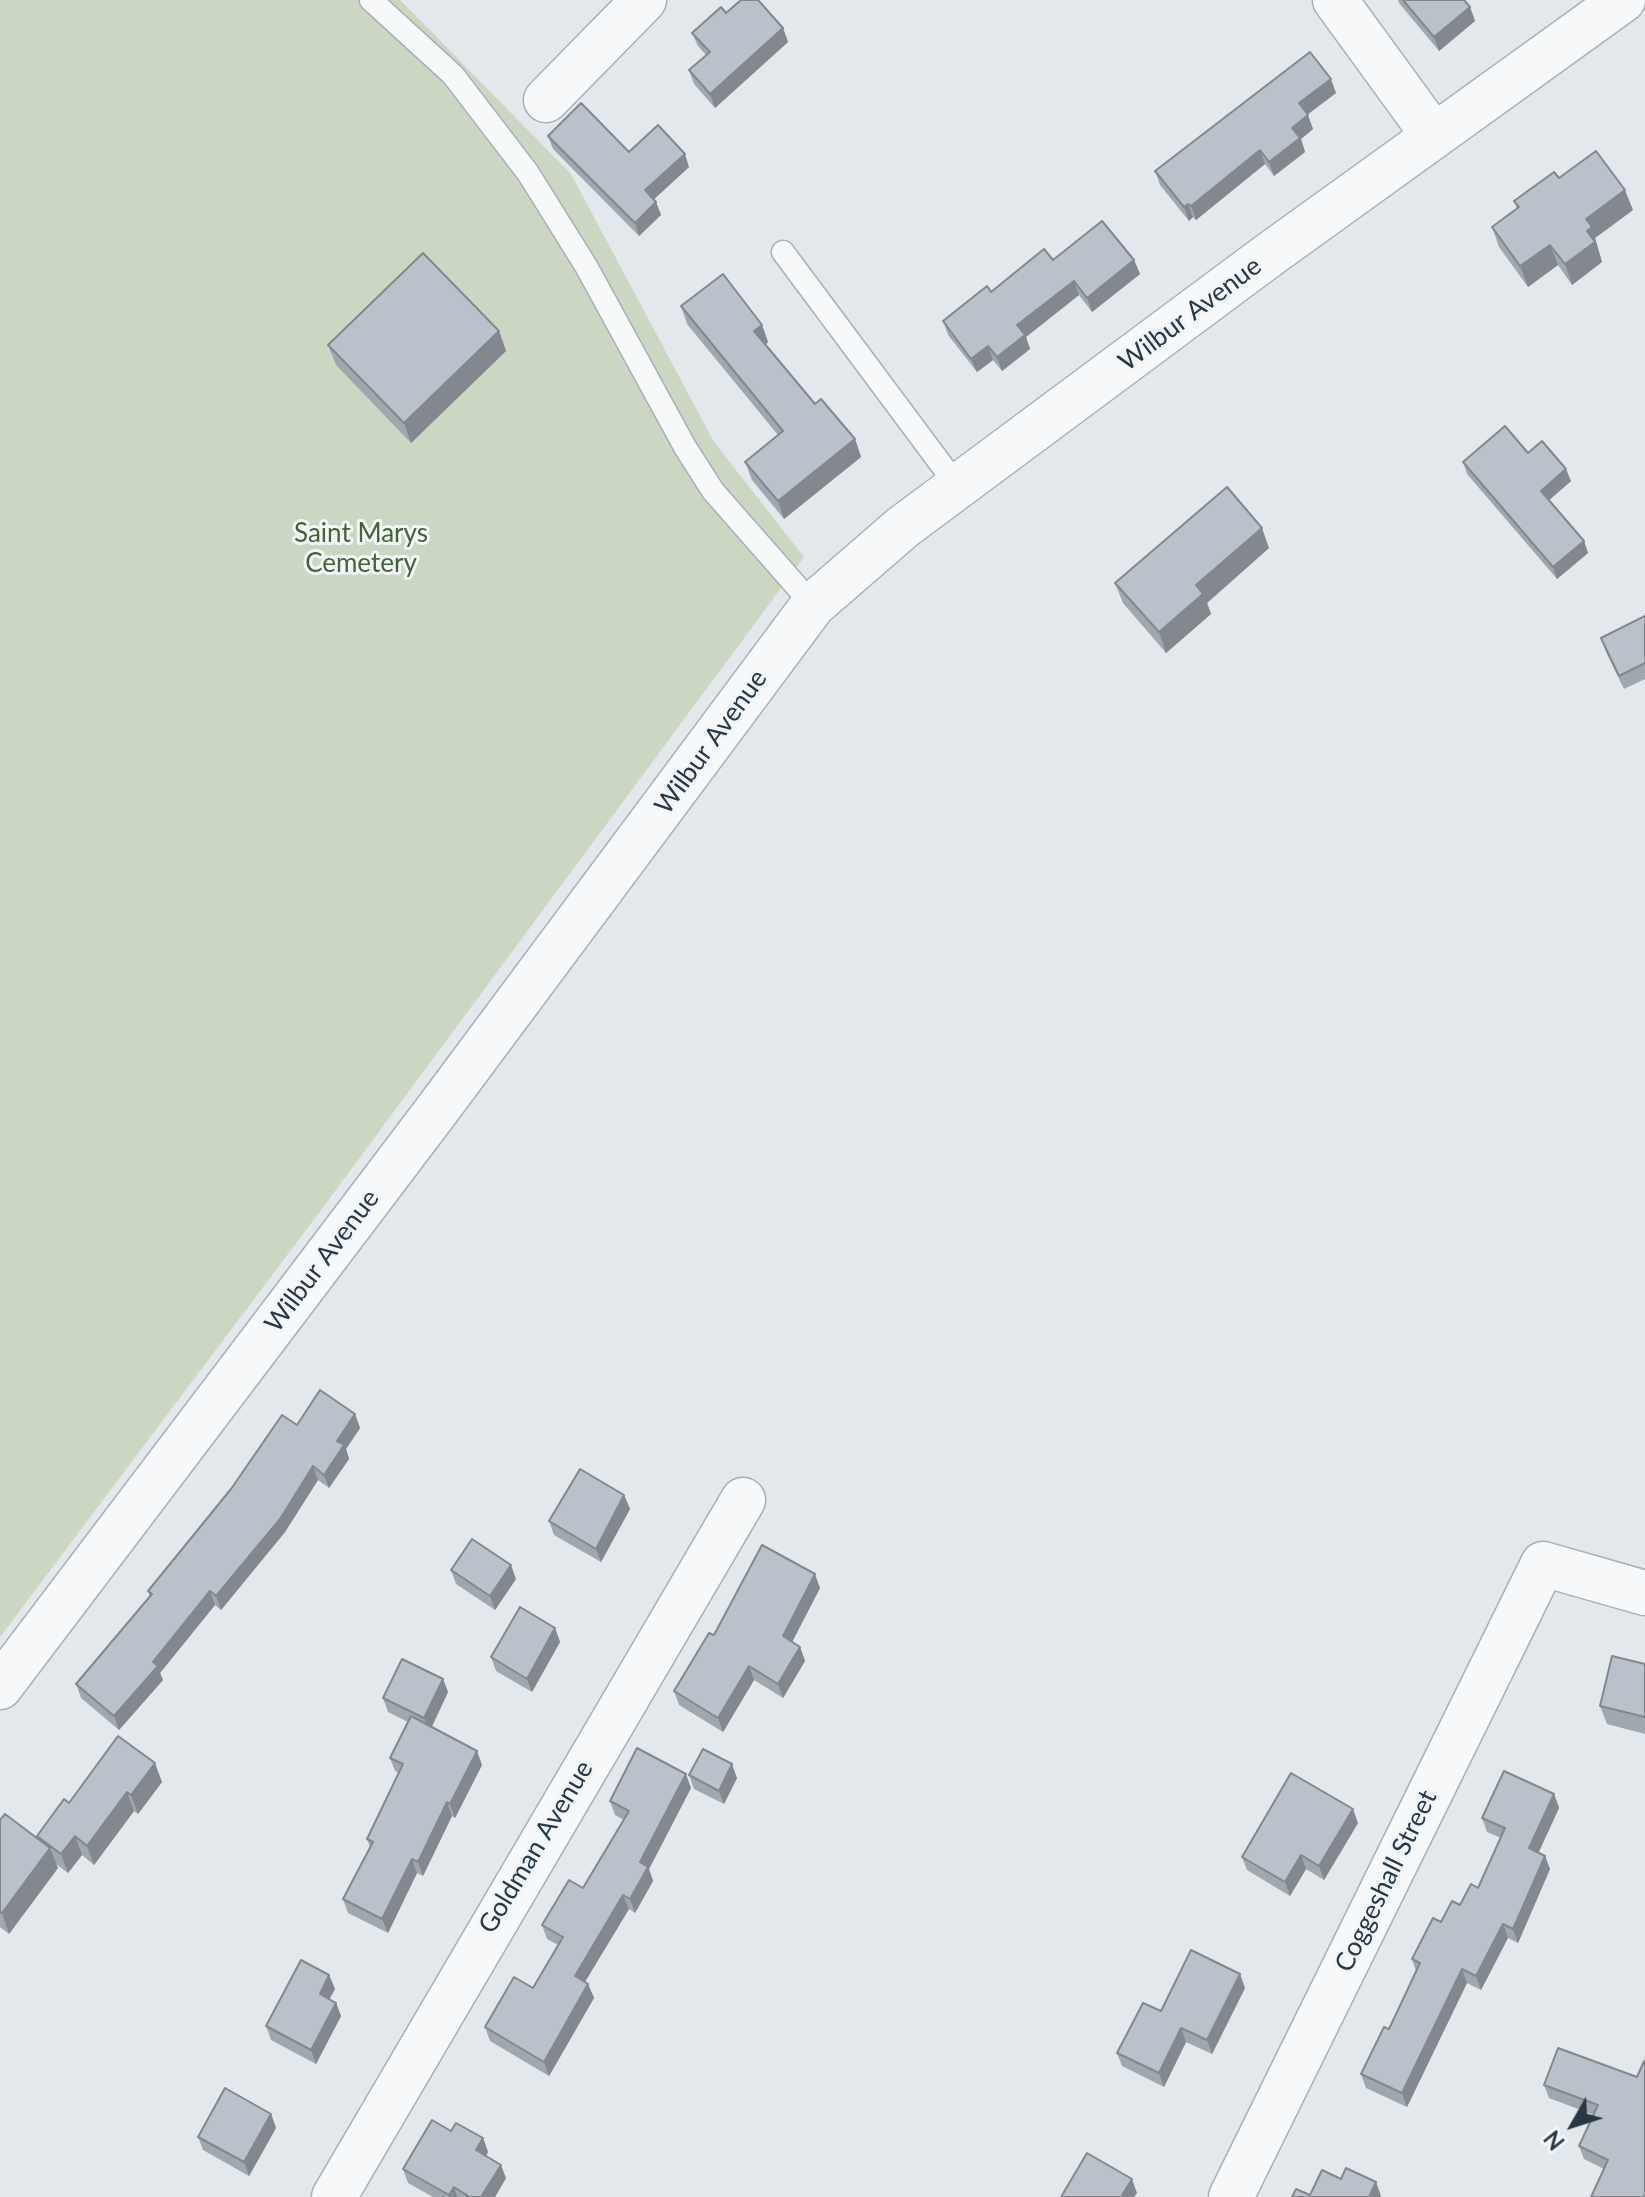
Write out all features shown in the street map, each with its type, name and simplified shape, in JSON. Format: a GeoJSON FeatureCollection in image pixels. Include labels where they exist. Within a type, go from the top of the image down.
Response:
{"type":"FeatureCollection","features":[{"type":"Feature","properties":{"kind":"street"},"geometry":{"type":"LineString","coordinates":[[546,100],[644,0]]}},
{"type":"Feature","properties":{"kind":"street"},"geometry":{"type":"LineString","coordinates":[[1335,0],[1434,136]]}},
{"type":"Feature","properties":{"kind":"street","name":"Wilbur Avenue"},"geometry":{"type":"LineString","coordinates":[[0,1687],[437,1110],[813,605],[867,556],[1434,136],[1600,7]]}},
{"type":"Feature","properties":{"kind":"street","name":"Goldman Avenue"},"geometry":{"type":"LineString","coordinates":[[334,2197],[743,1500]]}},
{"type":"Feature","properties":{"kind":"street","name":"Coggeshall Street"},"geometry":{"type":"LineString","coordinates":[[1231,2197],[1543,1564],[1645,1593]]}},
{"type":"Feature","properties":{"kind":"lane"},"geometry":{"type":"LineString","coordinates":[[371,0],[453,75],[528,173],[586,266],[685,447],[713,491],[813,605]]}},
{"type":"Feature","properties":{"kind":"lane"},"geometry":{"type":"LineString","coordinates":[[783,252],[958,487]]}},
{"type":"Feature","properties":{"kind":"green space","name":"Saint Marys Cemetery"},"geometry":{"type":"Polygon","coordinates":[[[0,0],[400,0],[571,174],[714,442],[804,557],[324,1206],[0,1637],[0,0]]]}},
{"type":"Feature","properties":{"kind":"building"},"geometry":{"type":"Polygon","coordinates":[[[741,0],[758,0],[783,28],[710,94],[689,70],[710,52],[692,33],[721,7],[726,13],[741,0]]]}},
{"type":"Feature","properties":{"kind":"building"},"geometry":{"type":"Polygon","coordinates":[[[1403,0],[1464,0],[1470,7],[1434,37],[1403,0]]]}},
{"type":"Feature","properties":{"kind":"building"},"geometry":{"type":"Polygon","coordinates":[[[1310,52],[1331,79],[1299,103],[1308,115],[1292,128],[1300,138],[1269,162],[1260,150],[1191,206],[1188,204],[1184,207],[1155,171],[1310,52]]]}},
{"type":"Feature","properties":{"kind":"building"},"geometry":{"type":"Polygon","coordinates":[[[581,103],[629,152],[658,125],[685,154],[645,190],[656,202],[635,223],[548,136],[581,103]]]}},
{"type":"Feature","properties":{"kind":"building"},"geometry":{"type":"Polygon","coordinates":[[[1596,151],[1625,190],[1586,219],[1592,227],[1587,231],[1595,242],[1565,264],[1550,245],[1520,266],[1492,227],[1519,207],[1514,201],[1554,172],[1559,178],[1596,151]]]}},
{"type":"Feature","properties":{"kind":"building"},"geometry":{"type":"Polygon","coordinates":[[[1102,221],[1134,260],[1087,298],[1074,281],[1017,325],[1025,335],[997,357],[988,346],[971,359],[943,321],[987,286],[991,292],[1044,249],[1053,260],[1102,221]]]}},
{"type":"Feature","properties":{"kind":"building"},"geometry":{"type":"Polygon","coordinates":[[[423,253],[499,331],[404,423],[328,345],[423,253]]]}},
{"type":"Feature","properties":{"kind":"building"},"geometry":{"type":"Polygon","coordinates":[[[723,274],[762,325],[754,331],[815,404],[821,399],[855,439],[778,501],[745,462],[783,431],[681,306],[723,274]]]}},
{"type":"Feature","properties":{"kind":"building"},"geometry":{"type":"Polygon","coordinates":[[[1505,426],[1528,453],[1542,441],[1566,469],[1541,491],[1584,541],[1553,567],[1463,462],[1505,426]]]}},
{"type":"Feature","properties":{"kind":"building"},"geometry":{"type":"Polygon","coordinates":[[[1227,487],[1262,528],[1196,585],[1203,594],[1159,632],[1115,583],[1227,487]]]}},
{"type":"Feature","properties":{"kind":"building"},"geometry":{"type":"Polygon","coordinates":[[[1645,616],[1645,663],[1619,676],[1601,638],[1645,616]]]}},
{"type":"Feature","properties":{"kind":"building"},"geometry":{"type":"Polygon","coordinates":[[[320,1390],[355,1414],[337,1441],[344,1445],[324,1475],[313,1466],[280,1519],[216,1596],[210,1591],[153,1662],[158,1666],[114,1716],[76,1684],[152,1594],[148,1591],[231,1489],[282,1415],[297,1425],[320,1390]]]}},
{"type":"Feature","properties":{"kind":"building"},"geometry":{"type":"Polygon","coordinates":[[[580,1469],[624,1495],[596,1549],[549,1521],[580,1469]]]}},
{"type":"Feature","properties":{"kind":"building"},"geometry":{"type":"Polygon","coordinates":[[[472,1539],[511,1565],[490,1596],[451,1570],[472,1539]]]}},
{"type":"Feature","properties":{"kind":"building"},"geometry":{"type":"Polygon","coordinates":[[[762,1545],[815,1574],[783,1636],[800,1647],[778,1684],[749,1666],[718,1718],[674,1691],[709,1633],[714,1635],[762,1545]]]}},
{"type":"Feature","properties":{"kind":"building"},"geometry":{"type":"Polygon","coordinates":[[[520,1607],[555,1628],[527,1679],[491,1657],[520,1607]]]}},
{"type":"Feature","properties":{"kind":"building"},"geometry":{"type":"Polygon","coordinates":[[[1612,1656],[1645,1664],[1645,1717],[1600,1706],[1612,1656]]]}},
{"type":"Feature","properties":{"kind":"building"},"geometry":{"type":"Polygon","coordinates":[[[402,1659],[443,1679],[424,1718],[383,1698],[402,1659]]]}},
{"type":"Feature","properties":{"kind":"building"},"geometry":{"type":"Polygon","coordinates":[[[411,1716],[477,1751],[450,1804],[447,1802],[418,1862],[412,1859],[382,1919],[343,1899],[373,1842],[367,1839],[403,1764],[390,1758],[411,1716]]]}},
{"type":"Feature","properties":{"kind":"building"},"geometry":{"type":"Polygon","coordinates":[[[118,1736],[155,1763],[131,1795],[127,1792],[87,1846],[75,1836],[61,1854],[37,1836],[64,1799],[69,1803],[118,1736]]]}},
{"type":"Feature","properties":{"kind":"building"},"geometry":{"type":"Polygon","coordinates":[[[637,1748],[686,1774],[640,1862],[648,1867],[630,1899],[623,1895],[575,1976],[588,1984],[544,2062],[485,2027],[514,1977],[533,1988],[563,1937],[542,1925],[569,1880],[583,1888],[629,1811],[610,1801],[637,1748]]]}},
{"type":"Feature","properties":{"kind":"building"},"geometry":{"type":"Polygon","coordinates":[[[703,1749],[732,1764],[719,1791],[689,1775],[703,1749]]]}},
{"type":"Feature","properties":{"kind":"building"},"geometry":{"type":"Polygon","coordinates":[[[1504,1771],[1554,1794],[1529,1848],[1545,1856],[1513,1929],[1503,1924],[1476,1976],[1462,1969],[1402,2093],[1361,2074],[1384,2027],[1389,2029],[1420,1963],[1412,1959],[1433,1918],[1441,1922],[1452,1901],[1460,1905],[1471,1884],[1478,1888],[1505,1828],[1482,1818],[1504,1771]]]}},
{"type":"Feature","properties":{"kind":"building"},"geometry":{"type":"Polygon","coordinates":[[[1291,1773],[1353,1809],[1319,1866],[1301,1855],[1285,1882],[1242,1857],[1291,1773]]]}},
{"type":"Feature","properties":{"kind":"building"},"geometry":{"type":"Polygon","coordinates":[[[5,1814],[50,1848],[2,1913],[0,1820],[5,1814]]]}},
{"type":"Feature","properties":{"kind":"building"},"geometry":{"type":"Polygon","coordinates":[[[1191,1950],[1240,1974],[1207,2040],[1181,2028],[1159,2073],[1117,2053],[1143,2003],[1161,2011],[1191,1950]]]}},
{"type":"Feature","properties":{"kind":"building"},"geometry":{"type":"Polygon","coordinates":[[[301,1960],[329,1975],[320,1994],[336,2003],[311,2050],[266,2026],[301,1960]]]}},
{"type":"Feature","properties":{"kind":"building"},"geometry":{"type":"Polygon","coordinates":[[[1558,2048],[1637,2077],[1645,2061],[1643,2197],[1591,2197],[1608,2160],[1579,2146],[1598,2105],[1544,2085],[1558,2048]]]}},
{"type":"Feature","properties":{"kind":"building"},"geometry":{"type":"Polygon","coordinates":[[[225,2088],[271,2114],[244,2162],[198,2137],[225,2088]]]}},
{"type":"Feature","properties":{"kind":"building"},"geometry":{"type":"Polygon","coordinates":[[[432,2120],[451,2131],[456,2123],[483,2138],[476,2150],[501,2165],[481,2197],[470,2197],[454,2187],[449,2195],[403,2169],[432,2120]]]}},
{"type":"Feature","properties":{"kind":"building"},"geometry":{"type":"Polygon","coordinates":[[[1087,2153],[1132,2179],[1121,2197],[1061,2197],[1087,2153]]]}},
{"type":"Feature","properties":{"kind":"building"},"geometry":{"type":"Polygon","coordinates":[[[1346,2168],[1376,2182],[1369,2197],[1292,2197],[1296,2189],[1310,2195],[1322,2170],[1341,2179],[1346,2168]]]}}]}
